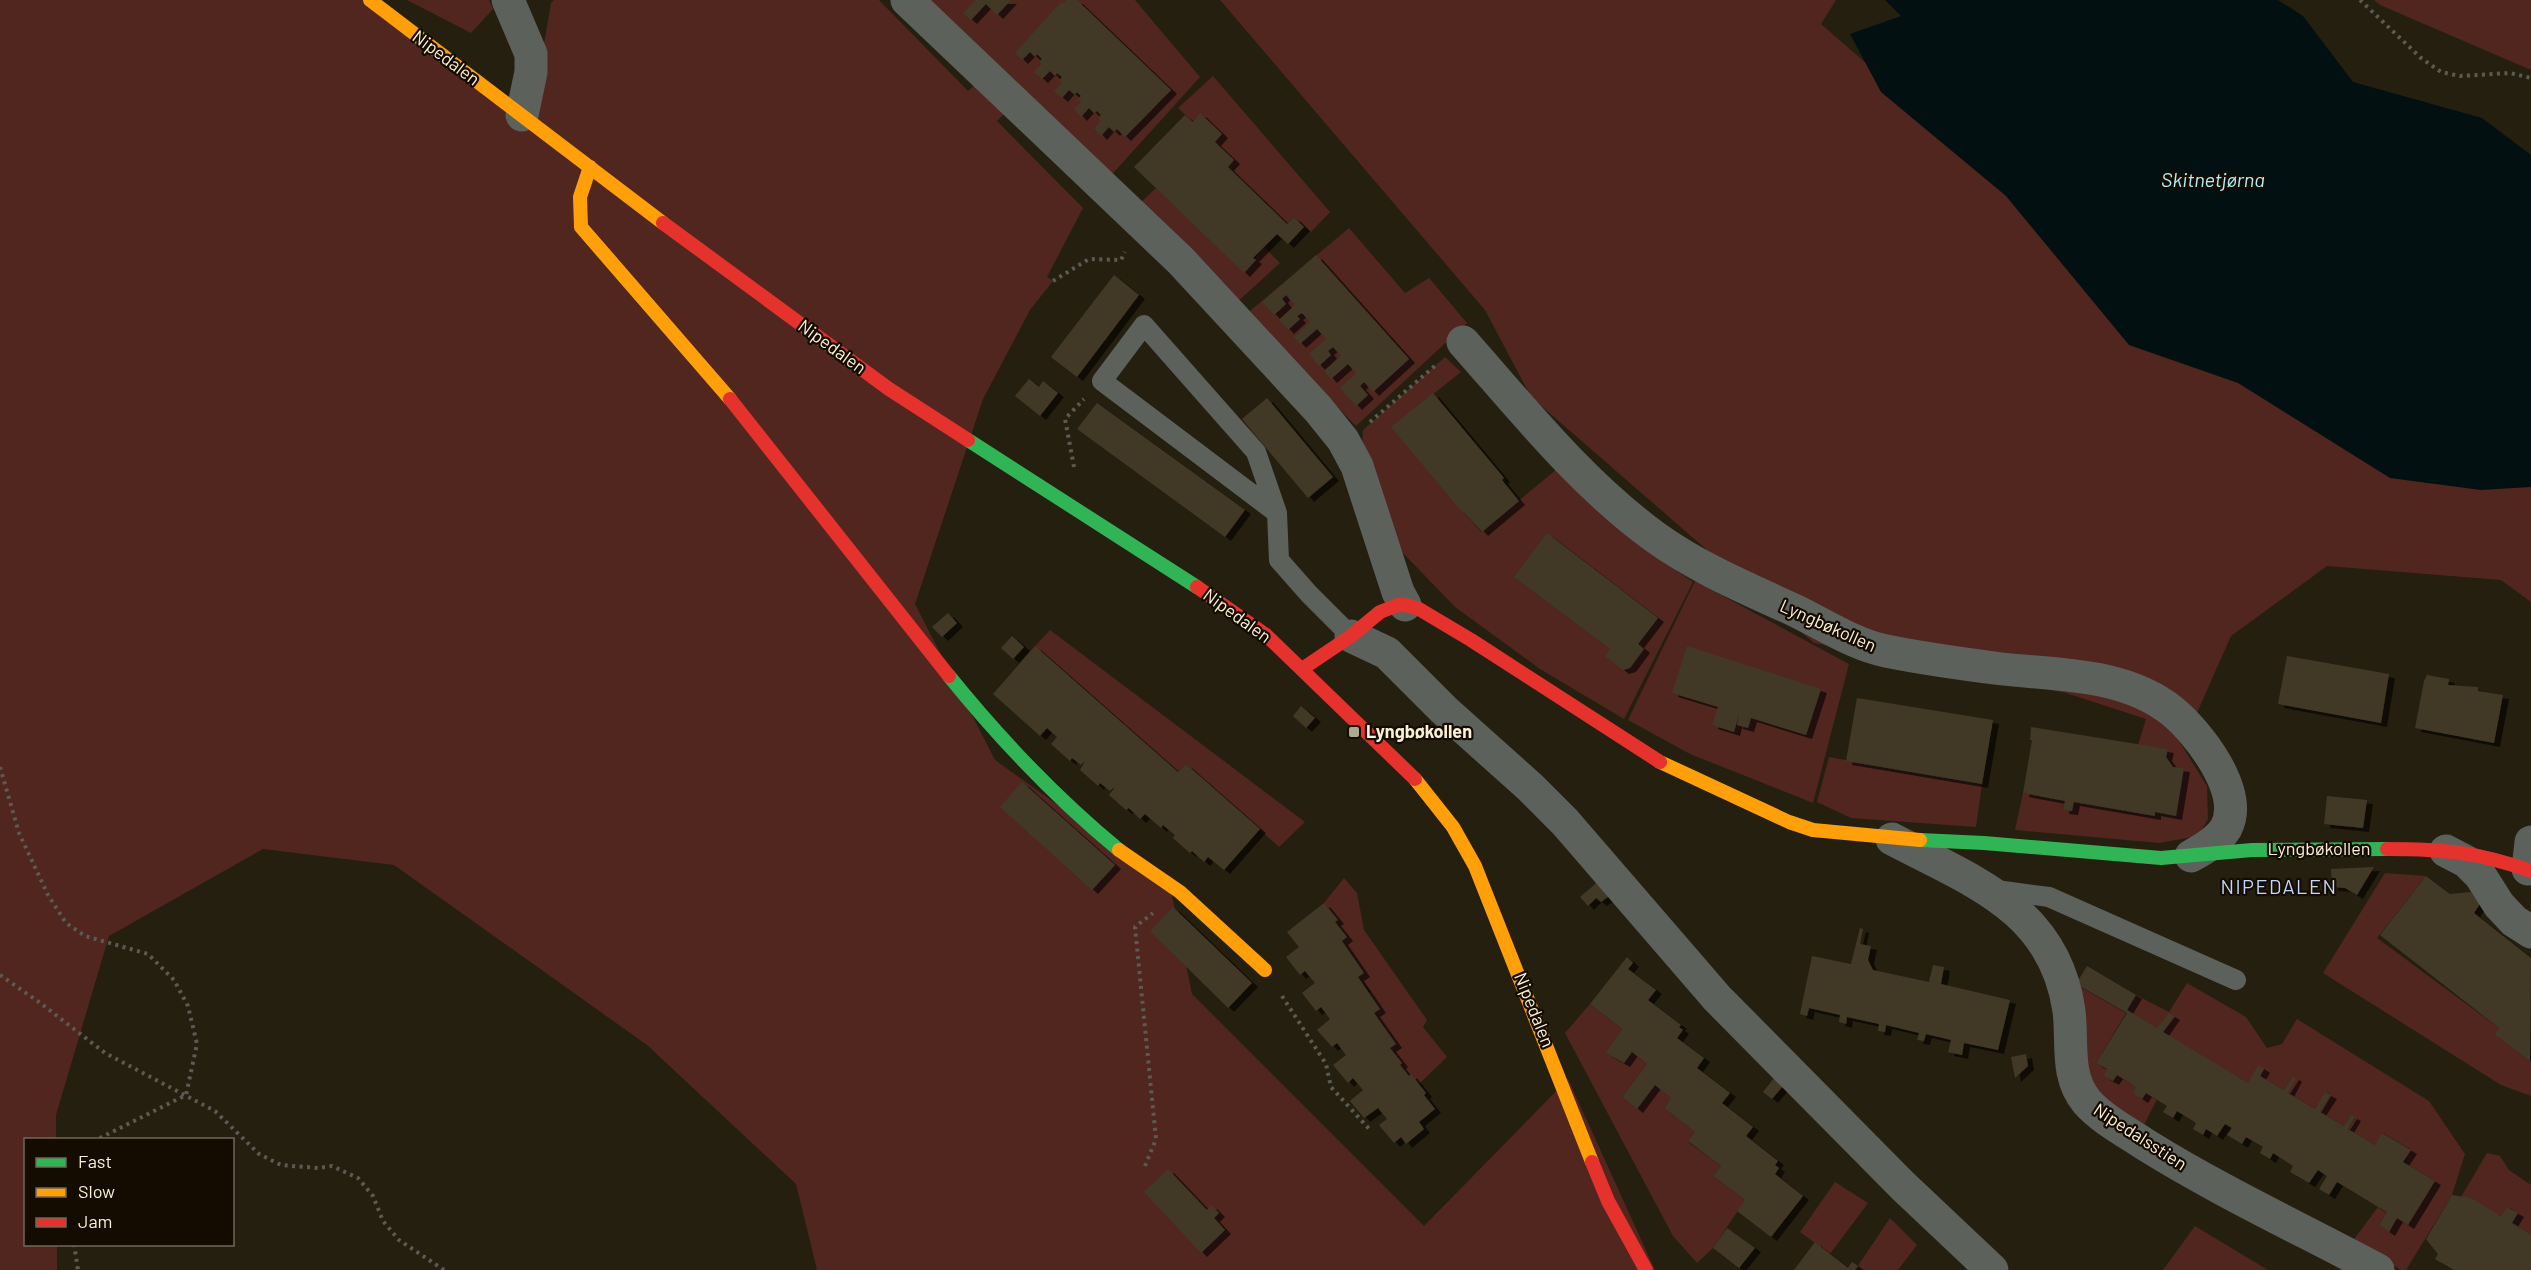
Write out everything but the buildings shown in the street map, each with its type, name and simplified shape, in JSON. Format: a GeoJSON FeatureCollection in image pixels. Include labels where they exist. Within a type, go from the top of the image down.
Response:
{"type":"FeatureCollection","features":[{"type":"Feature","properties":{"kind":"street","name":"Nipedalen"},"geometry":{"type":"LineString","coordinates":[[370,0],[730,273],[889,389],[1226,606],[1266,635],[1423,788],[1453,827],[1475,866],[1608,1201],[1646,1270]]}},
{"type":"Feature","properties":{"kind":"street"},"geometry":{"type":"LineString","coordinates":[[508,0],[531,54],[531,72],[522,115]]}},
{"type":"Feature","properties":{"kind":"street"},"geometry":{"type":"LineString","coordinates":[[907,0],[1181,261],[1252,335],[1318,410],[1345,444],[1357,466],[1398,592],[1406,605]]}},
{"type":"Feature","properties":{"kind":"street"},"geometry":{"type":"LineString","coordinates":[[590,167],[580,197],[581,227],[621,270],[638,294],[755,428],[872,581],[982,716],[1040,778],[1102,836],[1118,850],[1180,892],[1265,970]]}},
{"type":"Feature","properties":{"kind":"street","name":"Lyngbøkollen"},"geometry":{"type":"LineString","coordinates":[[1463,342],[1544,433],[1606,496],[1654,536],[1698,565],[1883,651],[1953,663],[2115,683],[2144,693],[2171,710],[2193,731],[2209,752],[2222,776],[2229,799],[2231,814],[2225,829],[2210,846],[2191,856]]}},
{"type":"Feature","properties":{"kind":"street"},"geometry":{"type":"LineString","coordinates":[[1302,669],[1351,636],[1380,612],[1398,605],[1406,605]]}},
{"type":"Feature","properties":{"kind":"street","name":"Lyngbøkollen"},"geometry":{"type":"LineString","coordinates":[[1406,605],[1419,609],[1471,640],[1660,762],[1789,822],[1813,830],[1893,839],[1984,843],[2115,856],[2161,858],[2252,849],[2446,851],[2499,860],[2530,861]]}},
{"type":"Feature","properties":{"kind":"street"},"geometry":{"type":"LineString","coordinates":[[1351,636],[1388,653],[1444,710],[1530,787],[1565,822],[1717,998],[1903,1186],[1992,1270]]}},
{"type":"Feature","properties":{"kind":"street","name":"Nipedalsstien"},"geometry":{"type":"LineString","coordinates":[[1893,839],[1989,890],[2009,903],[2031,924],[2064,982],[2069,1012],[2071,1066],[2076,1085],[2088,1103],[2110,1121],[2175,1162],[2378,1270]]}},
{"type":"Feature","properties":{"kind":"street"},"geometry":{"type":"LineString","coordinates":[[2446,851],[2473,869],[2499,905],[2514,921],[2531,932]]}},
{"type":"Feature","properties":{"kind":"lane"},"geometry":{"type":"LineString","coordinates":[[1277,513],[1102,381],[1144,325],[1256,452],[1277,513],[1279,560],[1351,636]]}},
{"type":"Feature","properties":{"kind":"lane"},"geometry":{"type":"LineString","coordinates":[[1989,890],[2049,897],[2236,980]]}},
{"type":"Feature","properties":{"kind":"path"},"geometry":{"type":"LineString","coordinates":[[2360,0],[2421,58],[2441,72],[2460,76],[2511,74],[2531,78]]}},
{"type":"Feature","properties":{"kind":"path"},"geometry":{"type":"LineString","coordinates":[[1053,281],[1089,259],[1121,260],[1131,243]]}},
{"type":"Feature","properties":{"kind":"path"},"geometry":{"type":"LineString","coordinates":[[1345,444],[1463,342]]}},
{"type":"Feature","properties":{"kind":"path"},"geometry":{"type":"LineString","coordinates":[[1074,470],[1065,419],[1102,381]]}},
{"type":"Feature","properties":{"kind":"path"},"geometry":{"type":"LineString","coordinates":[[0,767],[20,833],[48,895],[66,923],[86,936],[148,954],[174,980],[188,1006],[197,1044],[186,1095]]}},
{"type":"Feature","properties":{"kind":"path"},"geometry":{"type":"LineString","coordinates":[[1145,1166],[1156,1139],[1135,927],[1180,892]]}},
{"type":"Feature","properties":{"kind":"path"},"geometry":{"type":"LineString","coordinates":[[1265,970],[1326,1064],[1331,1087],[1371,1131]]}},
{"type":"Feature","properties":{"kind":"path"},"geometry":{"type":"LineString","coordinates":[[0,975],[105,1053],[215,1111],[259,1154],[281,1165],[332,1166],[358,1178],[374,1196],[383,1221],[399,1240],[444,1270]]}},
{"type":"Feature","properties":{"kind":"path"},"geometry":{"type":"LineString","coordinates":[[100,1138],[186,1095]]}},
{"type":"Feature","properties":{"kind":"path"},"geometry":{"type":"LineString","coordinates":[[74,1246],[78,1270]]}},
{"type":"Feature","properties":{"kind":"shaded area"},"geometry":{"type":"Polygon","coordinates":[[[0,0],[364,0],[531,119],[551,3],[554,0],[879,0],[968,91],[979,81],[1008,110],[997,121],[1083,208],[1047,277],[1053,281],[1030,310],[983,399],[915,604],[995,760],[1170,886],[1192,994],[1424,1226],[1568,1079],[1655,1270],[817,1270],[796,1184],[647,1045],[394,865],[263,849],[109,936],[56,1115],[56,1138],[24,1138],[24,1246],[57,1246],[57,1270],[0,1270],[0,0]]]}},
{"type":"Feature","properties":{"kind":"shaded area"},"geometry":{"type":"Polygon","coordinates":[[[407,0],[489,0],[493,9],[471,33],[407,0]]]}},
{"type":"Feature","properties":{"kind":"shaded area"},"geometry":{"type":"Polygon","coordinates":[[[920,0],[1135,0],[1200,77],[1106,181],[920,0]]]}},
{"type":"Feature","properties":{"kind":"shaded area"},"geometry":{"type":"Polygon","coordinates":[[[1220,0],[1836,0],[1821,24],[2008,187],[2531,445],[2531,602],[2501,580],[2327,566],[2231,636],[2188,733],[2171,728],[2207,786],[2208,819],[2198,836],[2159,843],[2015,830],[2023,793],[2065,801],[2063,810],[2072,811],[2074,802],[2155,815],[2155,812],[2176,816],[2184,769],[2173,767],[2166,757],[2168,749],[2138,745],[2146,719],[2066,693],[1814,643],[1531,397],[1485,310],[1220,0]]]}},
{"type":"Feature","properties":{"kind":"shaded area"},"geometry":{"type":"Polygon","coordinates":[[[2374,0],[2531,0],[2531,70],[2380,5],[2374,0]]]}},
{"type":"Feature","properties":{"kind":"shaded area"},"geometry":{"type":"Polygon","coordinates":[[[1213,76],[1330,212],[1311,232],[1294,217],[1287,224],[1228,167],[1234,160],[1215,142],[1222,134],[1201,114],[1193,122],[1178,108],[1213,76]]]}},
{"type":"Feature","properties":{"kind":"shaded area"},"geometry":{"type":"Polygon","coordinates":[[[1156,188],[1244,272],[1264,247],[1280,263],[1235,304],[1135,208],[1156,188]]]}},
{"type":"Feature","properties":{"kind":"shaded area"},"geometry":{"type":"Polygon","coordinates":[[[1349,228],[1405,293],[1429,278],[1467,323],[1356,426],[1245,315],[1349,228]]]}},
{"type":"Feature","properties":{"kind":"shaded area"},"geometry":{"type":"Polygon","coordinates":[[[1445,357],[1461,372],[1392,427],[1481,532],[1557,469],[1633,541],[1693,582],[1624,719],[1540,669],[1455,607],[1402,552],[1362,452],[1363,430],[1445,357]]]}},
{"type":"Feature","properties":{"kind":"shaded area"},"geometry":{"type":"Polygon","coordinates":[[[1695,581],[1849,664],[1813,803],[1690,754],[1628,720],[1695,581]]]}},
{"type":"Feature","properties":{"kind":"shaded area"},"geometry":{"type":"Polygon","coordinates":[[[1050,630],[1305,822],[1279,847],[1186,764],[1178,772],[1035,646],[1050,630]]]}},
{"type":"Feature","properties":{"kind":"shaded area"},"geometry":{"type":"Polygon","coordinates":[[[1829,757],[1982,784],[1976,827],[1851,818],[1817,802],[1829,757]]]}},
{"type":"Feature","properties":{"kind":"shaded area"},"geometry":{"type":"Polygon","coordinates":[[[2385,873],[2426,876],[2377,938],[2499,1028],[2496,1034],[2531,1061],[2531,1096],[2501,1085],[2323,973],[2385,873]]]}},
{"type":"Feature","properties":{"kind":"shaded area"},"geometry":{"type":"Polygon","coordinates":[[[1344,878],[1357,893],[1364,930],[1427,1020],[1423,1027],[1447,1057],[1419,1084],[1412,1080],[1390,1048],[1395,1044],[1374,1013],[1368,994],[1370,991],[1358,977],[1364,973],[1342,941],[1347,937],[1335,922],[1338,920],[1324,903],[1344,878]]]}},
{"type":"Feature","properties":{"kind":"shaded area"},"geometry":{"type":"Polygon","coordinates":[[[2187,983],[2246,1017],[2267,1048],[2282,1044],[2297,1019],[2429,1101],[2465,1154],[2452,1195],[2406,1270],[2401,1270],[2352,1242],[2378,1207],[2387,1212],[2379,1225],[2388,1231],[2397,1218],[2408,1225],[2435,1181],[2405,1163],[2410,1149],[2383,1133],[2375,1145],[2348,1129],[2355,1118],[2351,1115],[2344,1126],[2320,1112],[2331,1095],[2326,1092],[2315,1109],[2288,1093],[2293,1076],[2284,1090],[2260,1076],[2258,1066],[2248,1083],[2126,1013],[2096,1063],[2157,1099],[2142,1129],[2101,1099],[2084,1073],[2076,984],[2126,1012],[2136,995],[2169,1012],[2187,983]]]}},
{"type":"Feature","properties":{"kind":"shaded area"},"geometry":{"type":"Polygon","coordinates":[[[1590,1004],[1622,1029],[1607,1053],[1617,1058],[1632,1052],[1647,1064],[1622,1097],[1637,1109],[1655,1085],[1671,1098],[1664,1108],[1695,1132],[1688,1142],[1721,1166],[1713,1176],[1745,1200],[1713,1248],[1697,1263],[1673,1236],[1565,1033],[1590,1004]]]}},
{"type":"Feature","properties":{"kind":"shaded area"},"geometry":{"type":"Polygon","coordinates":[[[2487,1153],[2500,1156],[2509,1170],[2531,1185],[2531,1234],[2512,1223],[2518,1213],[2508,1207],[2501,1216],[2461,1197],[2487,1153]]]}},
{"type":"Feature","properties":{"kind":"shaded area"},"geometry":{"type":"Polygon","coordinates":[[[1835,1182],[1868,1203],[1830,1254],[1800,1232],[1835,1182]]]}},
{"type":"Feature","properties":{"kind":"shaded area"},"geometry":{"type":"Polygon","coordinates":[[[1890,1218],[1917,1245],[1898,1270],[1855,1270],[1890,1218]]]}},
{"type":"Feature","properties":{"kind":"shaded area"},"geometry":{"type":"Polygon","coordinates":[[[2195,1226],[2268,1270],[2163,1270],[2195,1226]]]}},
{"type":"Feature","properties":{"kind":"water","name":"Skitnetjørna"},"geometry":{"type":"Polygon","coordinates":[[[1885,0],[2278,0],[2303,16],[2353,82],[2482,118],[2531,155],[2531,487],[2481,490],[2390,478],[2238,383],[2129,345],[2006,196],[1881,92],[1850,34],[1901,16],[1885,0]]]}},
{"type":"Feature","properties":{"kind":"traffic: fast"},"geometry":{"type":"LineString","coordinates":[[968,440],[1197,587]]}},
{"type":"Feature","properties":{"kind":"traffic: fast"},"geometry":{"type":"LineString","coordinates":[[949,676],[1030,767],[1073,810],[1119,850]]}},
{"type":"Feature","properties":{"kind":"traffic: fast"},"geometry":{"type":"LineString","coordinates":[[1920,840],[2161,858],[2252,850],[2387,849]]}},
{"type":"Feature","properties":{"kind":"traffic: slow"},"geometry":{"type":"LineString","coordinates":[[370,0],[663,223]]}},
{"type":"Feature","properties":{"kind":"traffic: slow"},"geometry":{"type":"LineString","coordinates":[[590,167],[580,197],[581,227],[730,399]]}},
{"type":"Feature","properties":{"kind":"traffic: slow"},"geometry":{"type":"LineString","coordinates":[[1660,762],[1789,822],[1813,830],[1920,840]]}},
{"type":"Feature","properties":{"kind":"traffic: slow"},"geometry":{"type":"LineString","coordinates":[[1415,779],[1453,827],[1475,866],[1592,1162]]}},
{"type":"Feature","properties":{"kind":"traffic: slow"},"geometry":{"type":"LineString","coordinates":[[1119,850],[1180,892],[1265,970]]}},
{"type":"Feature","properties":{"kind":"traffic: jam"},"geometry":{"type":"LineString","coordinates":[[663,223],[889,389],[968,440]]}},
{"type":"Feature","properties":{"kind":"traffic: jam"},"geometry":{"type":"LineString","coordinates":[[730,399],[949,676]]}},
{"type":"Feature","properties":{"kind":"traffic: jam"},"geometry":{"type":"LineString","coordinates":[[1197,587],[1266,635],[1415,779]]}},
{"type":"Feature","properties":{"kind":"traffic: jam"},"geometry":{"type":"LineString","coordinates":[[1302,669],[1351,636],[1380,612],[1398,605],[1405,605],[1419,609],[1471,640],[1660,762]]}},
{"type":"Feature","properties":{"kind":"traffic: jam"},"geometry":{"type":"LineString","coordinates":[[2387,849],[2460,853],[2531,871]]}},
{"type":"Feature","properties":{"kind":"traffic: jam"},"geometry":{"type":"LineString","coordinates":[[1592,1162],[1608,1201],[1646,1270]]}},
{"type":"Feature","properties":{"kind":"place","name":"Lyngbøkollen"},"geometry":{"type":"Point","coordinates":[1354,732]}},
{"type":"Feature","properties":{"kind":"district","name":"NIPEDALEN"},"geometry":{"type":"Point","coordinates":[2279,887]}}]}
